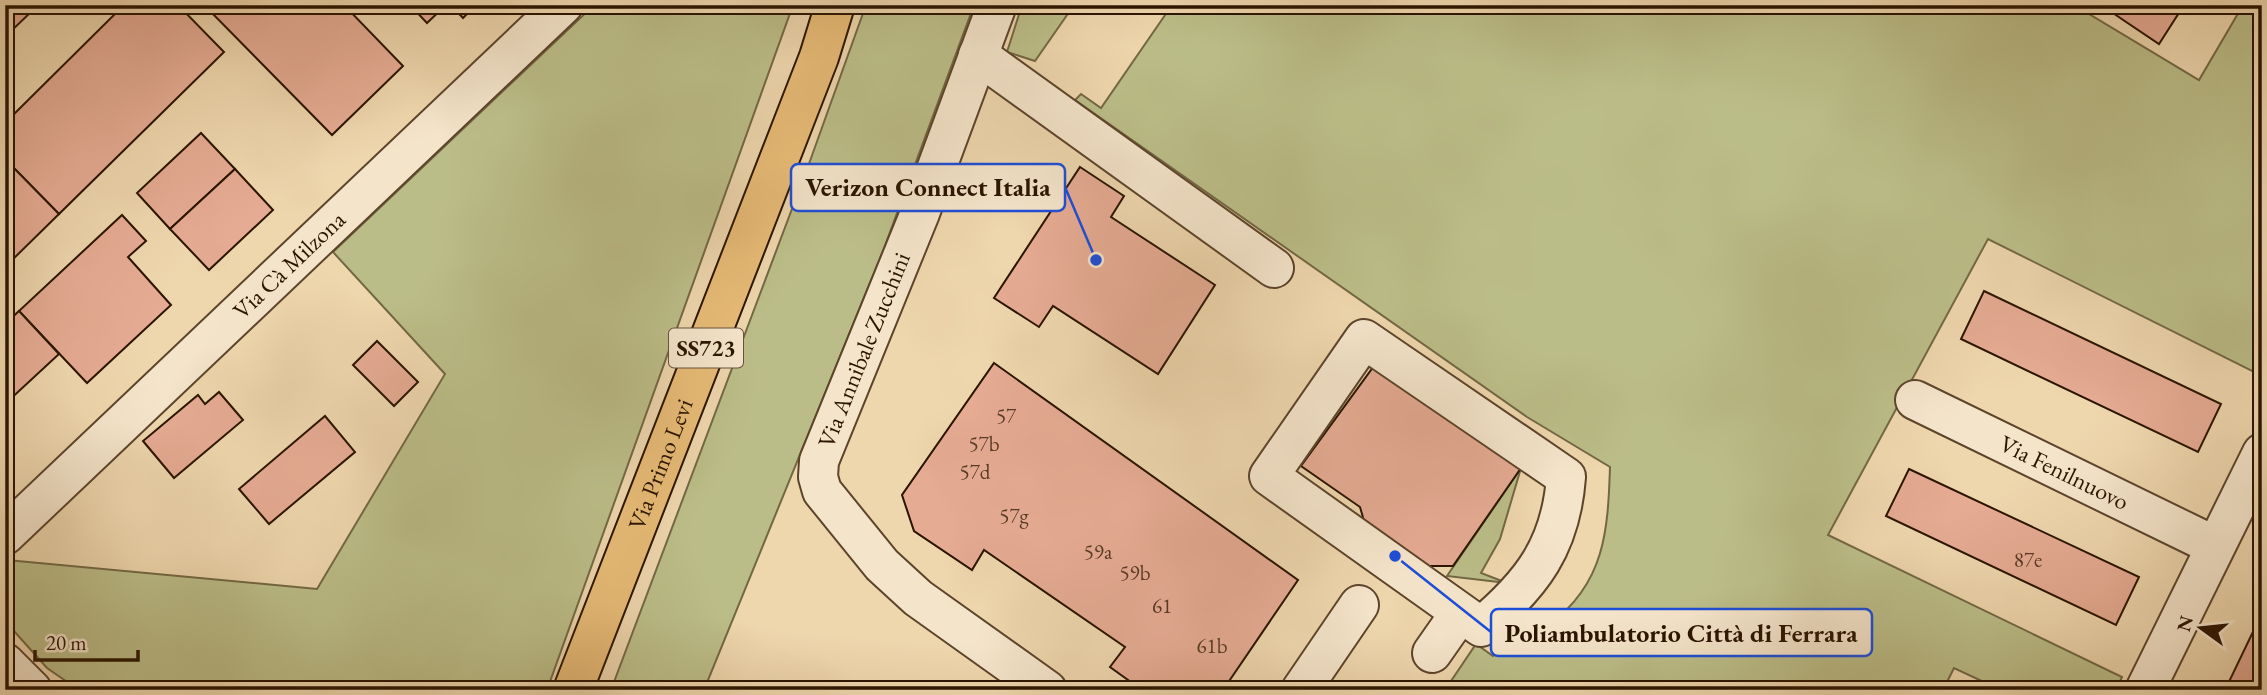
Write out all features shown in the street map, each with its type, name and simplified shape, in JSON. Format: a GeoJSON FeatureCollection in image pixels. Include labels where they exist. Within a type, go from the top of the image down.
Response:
{"type":"FeatureCollection","features":[{"type":"Feature","properties":{"kind":"main road","name":"Via Primo Levi"},"geometry":{"type":"LineString","coordinates":[[573,690],[819,57],[835,5]]}},
{"type":"Feature","properties":{"kind":"street","name":"Via Cà Milzona"},"geometry":{"type":"LineString","coordinates":[[9,529],[563,5]]}},
{"type":"Feature","properties":{"kind":"street","name":"Via Annibale Zucchini"},"geometry":{"type":"LineString","coordinates":[[997,5],[920,213],[819,461],[818,477],[822,491],[831,503],[882,565],[906,589],[1047,690]]}},
{"type":"Feature","properties":{"kind":"street"},"geometry":{"type":"LineString","coordinates":[[978,55],[1274,268]]}},
{"type":"Feature","properties":{"kind":"street"},"geometry":{"type":"LineString","coordinates":[[1364,339],[1566,477],[1559,523],[1540,564],[1527,583],[1510,603],[1481,628],[1460,613],[1269,476],[1364,339]]}},
{"type":"Feature","properties":{"kind":"street","name":"Via Fenilnuovo"},"geometry":{"type":"LineString","coordinates":[[1915,400],[2215,546]]}},
{"type":"Feature","properties":{"kind":"street"},"geometry":{"type":"LineString","coordinates":[[2145,690],[2262,453]]}},
{"type":"Feature","properties":{"kind":"street"},"geometry":{"type":"LineString","coordinates":[[1301,690],[1359,604]]}},
{"type":"Feature","properties":{"kind":"street"},"geometry":{"type":"LineString","coordinates":[[1432,653],[1460,613]]}},
{"type":"Feature","properties":{"kind":"street"},"geometry":{"type":"LineString","coordinates":[[5,663],[32,690]]}},
{"type":"Feature","properties":{"kind":"green space"},"geometry":{"type":"Polygon","coordinates":[[[594,5],[793,5],[547,690],[79,690],[47,668],[5,621],[7,560],[317,589],[445,374],[333,252],[594,5]]]}},
{"type":"Feature","properties":{"kind":"green space"},"geometry":{"type":"Polygon","coordinates":[[[866,5],[974,5],[883,251],[704,690],[611,690],[810,161],[866,5]]]}},
{"type":"Feature","properties":{"kind":"green space"},"geometry":{"type":"Polygon","coordinates":[[[1022,5],[1074,5],[1035,61],[1007,52],[1022,5]]]}},
{"type":"Feature","properties":{"kind":"green space"},"geometry":{"type":"Polygon","coordinates":[[[1172,5],[2074,5],[2199,80],[2243,5],[2262,5],[2262,376],[1988,239],[1828,535],[2122,677],[2116,690],[2001,690],[1954,668],[1943,690],[1445,690],[1476,644],[1493,656],[1550,624],[1582,591],[1593,573],[1605,534],[1610,467],[1527,417],[1075,100],[1081,94],[1101,108],[1172,5]]]}},
{"type":"Feature","properties":{"kind":"green space"},"geometry":{"type":"Polygon","coordinates":[[[1521,468],[1500,539],[1481,573],[1507,583],[1447,576],[1521,468]]]}},
{"type":"Feature","properties":{"kind":"building"},"geometry":{"type":"Polygon","coordinates":[[[5,5],[26,5],[32,11],[5,37],[5,5]]]}},
{"type":"Feature","properties":{"kind":"building"},"geometry":{"type":"Polygon","coordinates":[[[124,5],[178,5],[224,52],[59,214],[5,159],[5,123],[124,5]]]}},
{"type":"Feature","properties":{"kind":"building"},"geometry":{"type":"Polygon","coordinates":[[[344,5],[403,66],[332,135],[206,7],[344,5]]]}},
{"type":"Feature","properties":{"kind":"building"},"geometry":{"type":"Polygon","coordinates":[[[410,5],[446,5],[427,23],[410,5]]]}},
{"type":"Feature","properties":{"kind":"building"},"geometry":{"type":"Polygon","coordinates":[[[451,5],[476,5],[463,18],[451,5]]]}},
{"type":"Feature","properties":{"kind":"building"},"geometry":{"type":"Polygon","coordinates":[[[2101,5],[2184,5],[2159,44],[2101,5]]]}},
{"type":"Feature","properties":{"kind":"building"},"geometry":{"type":"Polygon","coordinates":[[[201,133],[235,169],[170,229],[137,193],[201,133]]]}},
{"type":"Feature","properties":{"kind":"building"},"geometry":{"type":"Polygon","coordinates":[[[5,159],[59,214],[5,267],[5,159]]]}},
{"type":"Feature","properties":{"kind":"building"},"geometry":{"type":"Polygon","coordinates":[[[1080,167],[1124,196],[1111,217],[1215,285],[1158,374],[1053,306],[1039,327],[994,298],[1080,167]]]}},
{"type":"Feature","properties":{"kind":"building"},"geometry":{"type":"Polygon","coordinates":[[[235,169],[273,210],[209,270],[170,229],[235,169]]]}},
{"type":"Feature","properties":{"kind":"building"},"geometry":{"type":"Polygon","coordinates":[[[122,215],[146,241],[128,257],[171,305],[87,383],[19,311],[122,215]]]}},
{"type":"Feature","properties":{"kind":"building"},"geometry":{"type":"Polygon","coordinates":[[[1984,291],[2221,404],[2198,452],[1961,339],[1984,291]]]}},
{"type":"Feature","properties":{"kind":"building"},"geometry":{"type":"Polygon","coordinates":[[[19,311],[59,354],[5,404],[5,324],[19,311]]]}},
{"type":"Feature","properties":{"kind":"building"},"geometry":{"type":"Polygon","coordinates":[[[377,341],[418,382],[394,406],[353,365],[377,341]]]}},
{"type":"Feature","properties":{"kind":"building"},"geometry":{"type":"Polygon","coordinates":[[[994,363],[1298,580],[1223,690],[1142,690],[1110,667],[1125,647],[984,550],[972,570],[914,531],[902,495],[994,363]]]}},
{"type":"Feature","properties":{"kind":"building"},"geometry":{"type":"Polygon","coordinates":[[[1374,366],[1521,468],[1453,566],[1422,566],[1364,521],[1360,507],[1301,466],[1374,366]]]}},
{"type":"Feature","properties":{"kind":"building"},"geometry":{"type":"Polygon","coordinates":[[[219,392],[243,420],[174,478],[143,441],[198,395],[205,404],[219,392]]]}},
{"type":"Feature","properties":{"kind":"building"},"geometry":{"type":"Polygon","coordinates":[[[325,416],[355,452],[269,524],[239,489],[325,416]]]}},
{"type":"Feature","properties":{"kind":"building"},"geometry":{"type":"Polygon","coordinates":[[[1909,469],[2139,577],[2116,625],[1886,516],[1909,469]]]}},
{"type":"Feature","properties":{"kind":"building"},"geometry":{"type":"Polygon","coordinates":[[[2262,613],[2262,690],[2230,690],[2226,688],[2262,613]]]}},
{"type":"Feature","properties":{"kind":"place","name":"Verizon Connect Italia"},"geometry":{"type":"Point","coordinates":[1096,260]}},
{"type":"Feature","properties":{"kind":"place","name":"Poliambulatorio Città di Ferrara"},"geometry":{"type":"Point","coordinates":[1395,556]}}]}
